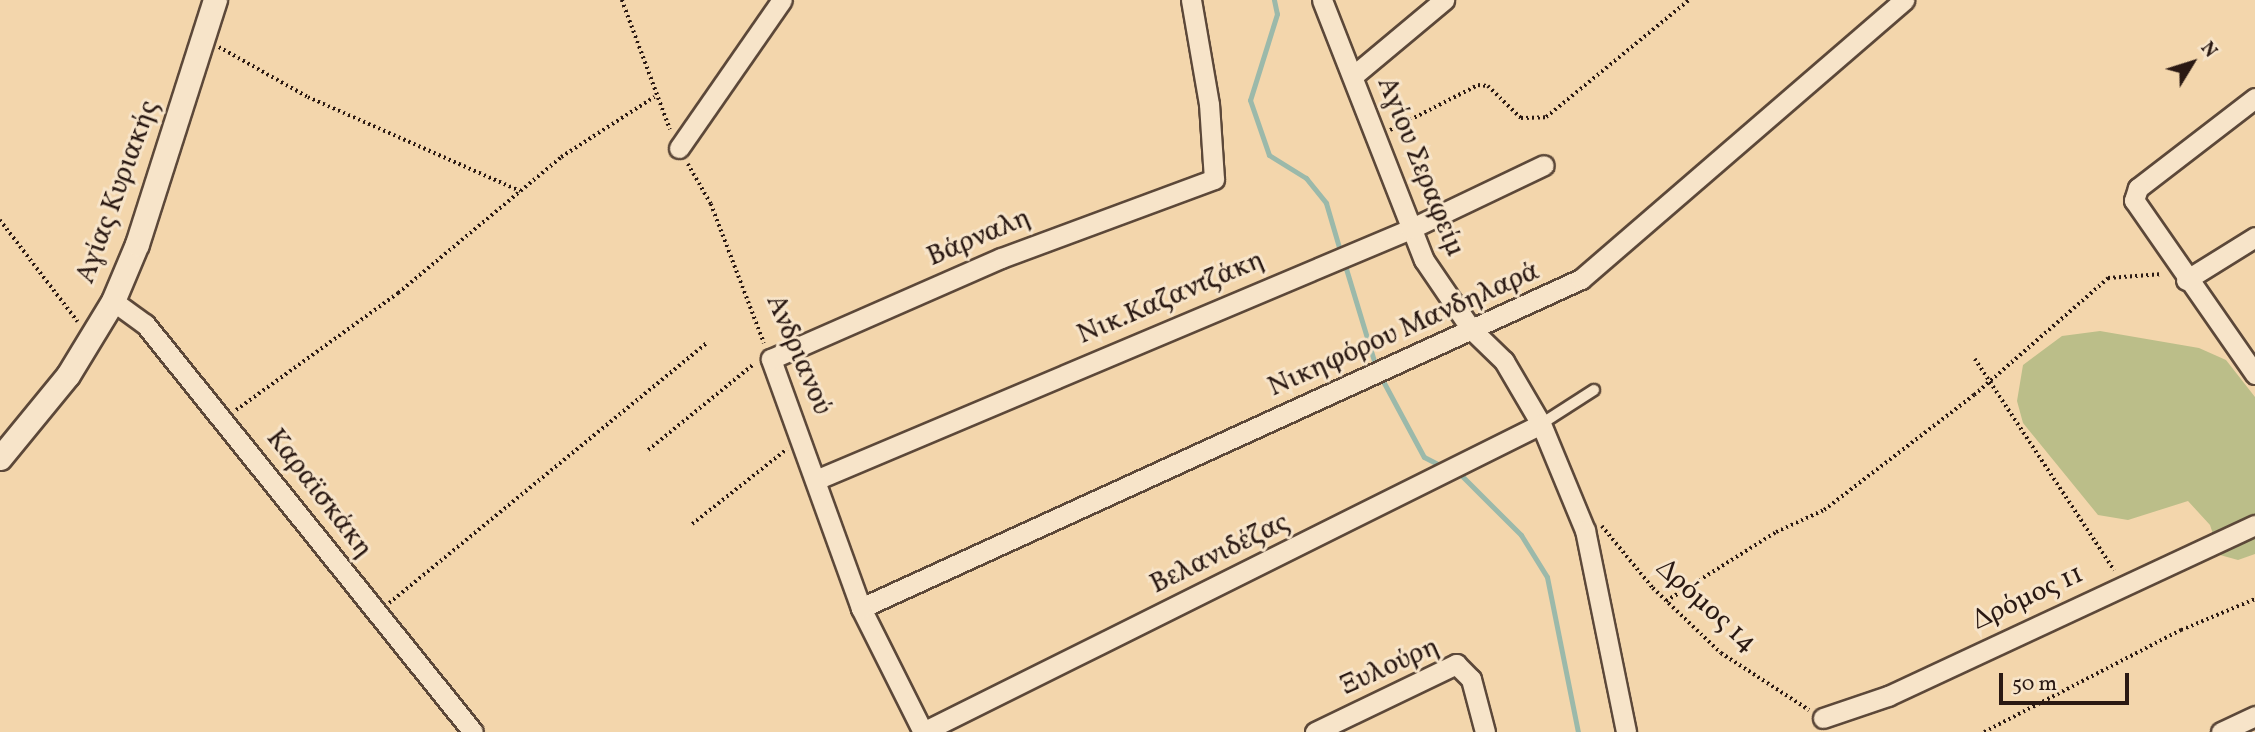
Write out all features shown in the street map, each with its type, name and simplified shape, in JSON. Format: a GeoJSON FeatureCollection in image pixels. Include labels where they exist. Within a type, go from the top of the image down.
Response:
{"type":"FeatureCollection","features":[{"type":"Feature","properties":{"kind":"street","name":"Αγίας Κυριακής"},"geometry":{"type":"LineString","coordinates":[[0,458],[50,400],[113,301],[137,244],[215,0]]}},
{"type":"Feature","properties":{"kind":"street"},"geometry":{"type":"LineString","coordinates":[[680,148],[782,0]]}},
{"type":"Feature","properties":{"kind":"street","name":"Βάρναλη"},"geometry":{"type":"LineString","coordinates":[[771,359],[1001,258],[1214,179],[1209,104],[1191,0]]}},
{"type":"Feature","properties":{"kind":"street","name":"Αγίου Σεραφείμ"},"geometry":{"type":"LineString","coordinates":[[1322,0],[1380,136],[1410,229],[1439,287],[1471,329],[1504,361],[1541,424],[1585,530],[1626,732]]}},
{"type":"Feature","properties":{"kind":"street"},"geometry":{"type":"LineString","coordinates":[[1353,76],[1444,0]]}},
{"type":"Feature","properties":{"kind":"street","name":"Νικηφόρου Μανδηλαρά"},"geometry":{"type":"LineString","coordinates":[[861,608],[1581,279],[1904,0]]}},
{"type":"Feature","properties":{"kind":"street"},"geometry":{"type":"LineString","coordinates":[[2255,98],[2138,188],[2133,200],[2182,275],[2255,374]]}},
{"type":"Feature","properties":{"kind":"street","name":"Νικ.Καζαντζάκη"},"geometry":{"type":"LineString","coordinates":[[818,479],[1410,229],[1544,165]]}},
{"type":"Feature","properties":{"kind":"street"},"geometry":{"type":"LineString","coordinates":[[2182,275],[2255,237]]}},
{"type":"Feature","properties":{"kind":"street","name":"Καραϊσκάκη"},"geometry":{"type":"LineString","coordinates":[[113,301],[145,324],[222,416],[473,732]]}},
{"type":"Feature","properties":{"kind":"street","name":"Ανδριανού"},"geometry":{"type":"LineString","coordinates":[[771,359],[818,479],[861,608],[923,732]]}},
{"type":"Feature","properties":{"kind":"street","name":"Βελανιδέζας"},"geometry":{"type":"LineString","coordinates":[[923,732],[1541,424]]}},
{"type":"Feature","properties":{"kind":"street","name":"Δρόμος 11"},"geometry":{"type":"LineString","coordinates":[[1823,718],[1888,696],[2255,525]]}},
{"type":"Feature","properties":{"kind":"street","name":"Ξυλούρη"},"geometry":{"type":"LineString","coordinates":[[1315,732],[1455,664],[1471,679],[1485,732]]}},
{"type":"Feature","properties":{"kind":"street"},"geometry":{"type":"LineString","coordinates":[[2221,732],[2255,716]]}},
{"type":"Feature","properties":{"kind":"lane"},"geometry":{"type":"LineString","coordinates":[[1541,424],[1594,390]]}},
{"type":"Feature","properties":{"kind":"path","name":"Ανδριανού"},"geometry":{"type":"LineString","coordinates":[[622,0],[654,97],[711,204],[771,359]]}},
{"type":"Feature","properties":{"kind":"path"},"geometry":{"type":"LineString","coordinates":[[1380,136],[1478,85],[1488,86],[1521,118],[1546,117],[1689,0]]}},
{"type":"Feature","properties":{"kind":"path"},"geometry":{"type":"LineString","coordinates":[[202,37],[308,97],[520,191]]}},
{"type":"Feature","properties":{"kind":"path"},"geometry":{"type":"LineString","coordinates":[[222,416],[299,369],[615,117],[654,97]]}},
{"type":"Feature","properties":{"kind":"path"},"geometry":{"type":"LineString","coordinates":[[0,220],[90,337]]}},
{"type":"Feature","properties":{"kind":"path"},"geometry":{"type":"LineString","coordinates":[[1666,601],[1776,531],[1824,510],[1989,381],[2108,278],[2182,275]]}},
{"type":"Feature","properties":{"kind":"path"},"geometry":{"type":"LineString","coordinates":[[377,613],[706,343]]}},
{"type":"Feature","properties":{"kind":"path"},"geometry":{"type":"LineString","coordinates":[[648,450],[750,365],[771,359]]}},
{"type":"Feature","properties":{"kind":"path"},"geometry":{"type":"LineString","coordinates":[[1975,359],[2123,585]]}},
{"type":"Feature","properties":{"kind":"path"},"geometry":{"type":"LineString","coordinates":[[692,524],[802,437]]}},
{"type":"Feature","properties":{"kind":"path","name":"Δρόμος 14"},"geometry":{"type":"LineString","coordinates":[[1594,516],[1666,601],[1721,653],[1823,718]]}},
{"type":"Feature","properties":{"kind":"path"},"geometry":{"type":"LineString","coordinates":[[1984,732],[2181,630],[2255,599]]}},
{"type":"Feature","properties":{"kind":"green space"},"geometry":{"type":"Polygon","coordinates":[[[2100,331],[2199,348],[2226,360],[2255,397],[2255,554],[2238,560],[2220,555],[2210,525],[2188,501],[2128,520],[2098,515],[2023,423],[2017,401],[2023,365],[2062,336],[2100,331]]]}},
{"type":"Feature","properties":{"kind":"waterway"},"geometry":{"type":"LineString","coordinates":[[1274,0],[1277,14],[1250,100],[1269,155],[1306,178],[1326,203],[1341,254]]}},
{"type":"Feature","properties":{"kind":"waterway"},"geometry":{"type":"LineString","coordinates":[[1344,262],[1375,364]]}},
{"type":"Feature","properties":{"kind":"waterway"},"geometry":{"type":"LineString","coordinates":[[1383,381],[1424,457],[1444,467]]}},
{"type":"Feature","properties":{"kind":"waterway"},"geometry":{"type":"LineString","coordinates":[[1461,475],[1521,535],[1547,577],[1578,732]]}}]}
